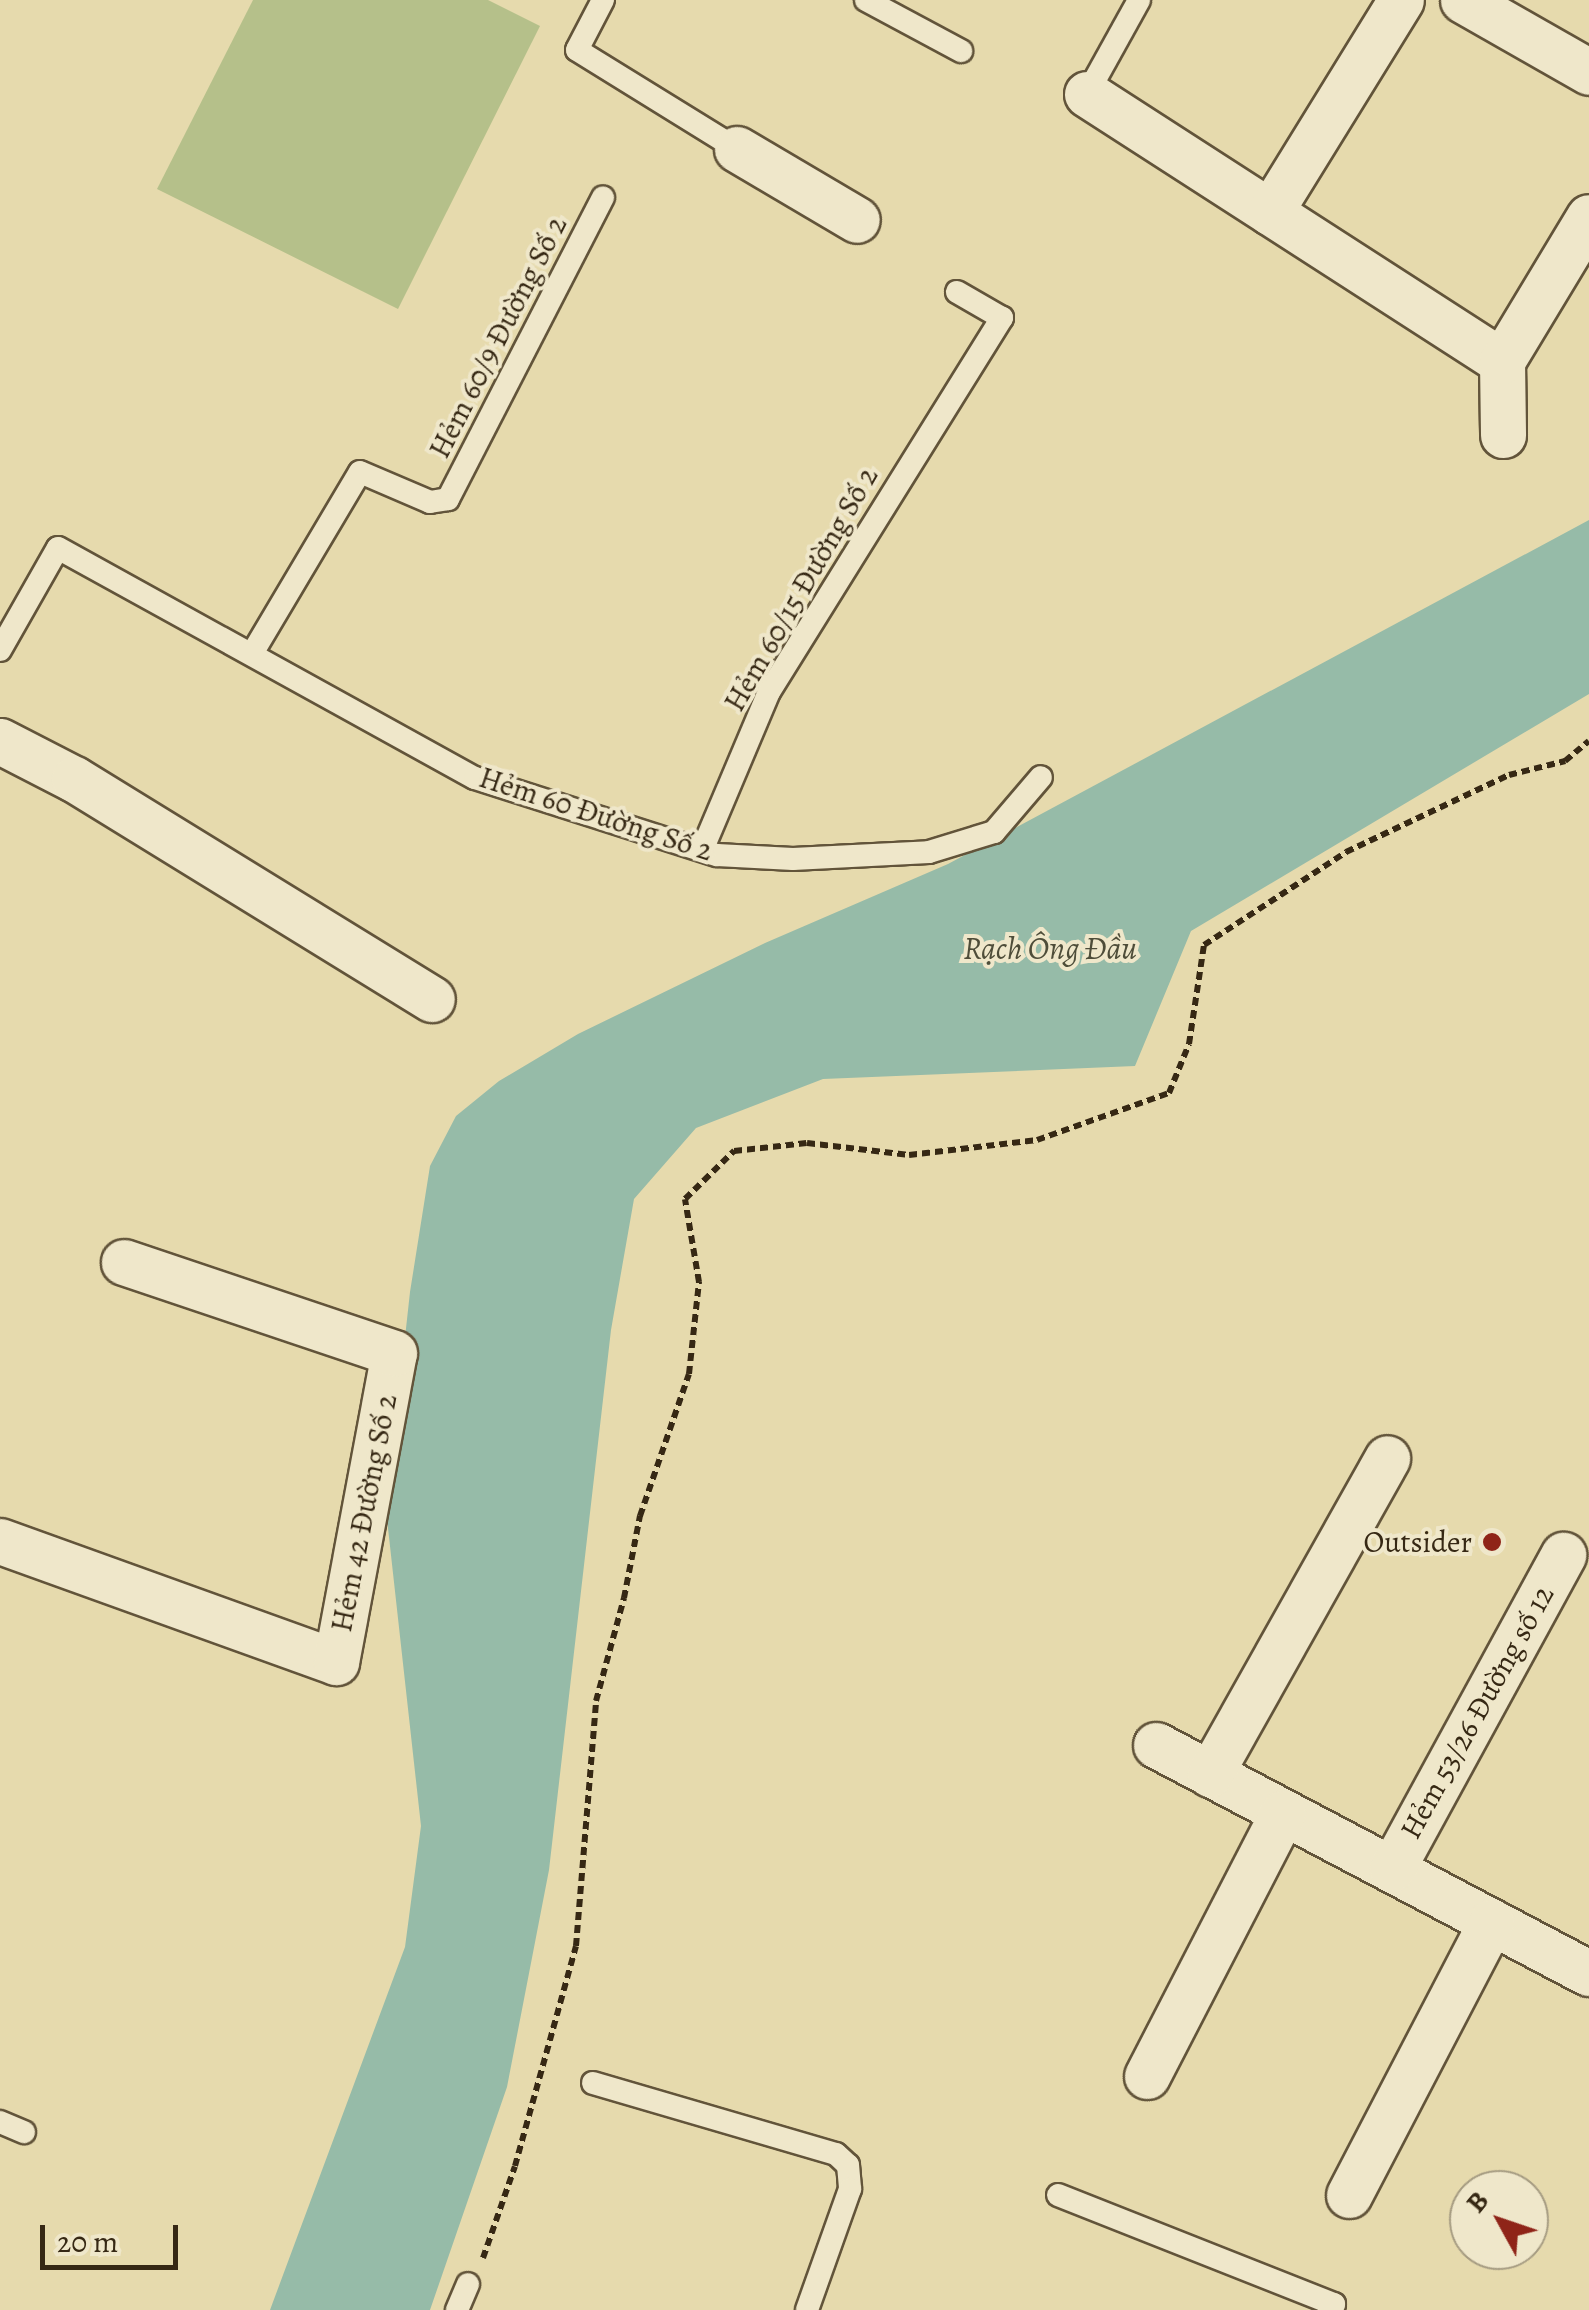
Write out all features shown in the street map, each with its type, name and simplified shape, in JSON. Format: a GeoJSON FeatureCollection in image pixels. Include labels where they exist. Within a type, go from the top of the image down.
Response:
{"type":"FeatureCollection","features":[{"type":"Feature","properties":{"kind":"street"},"geometry":{"type":"LineString","coordinates":[[1270,212],[1400,0]]}},
{"type":"Feature","properties":{"kind":"street"},"geometry":{"type":"LineString","coordinates":[[1464,0],[1589,72]]}},
{"type":"Feature","properties":{"kind":"street"},"geometry":{"type":"LineString","coordinates":[[1087,94],[1502,361]]}},
{"type":"Feature","properties":{"kind":"street"},"geometry":{"type":"LineString","coordinates":[[737,149],[858,220]]}},
{"type":"Feature","properties":{"kind":"street"},"geometry":{"type":"LineString","coordinates":[[1503,435],[1502,361],[1589,217]]}},
{"type":"Feature","properties":{"kind":"street"},"geometry":{"type":"LineString","coordinates":[[0,742],[74,779],[432,999]]}},
{"type":"Feature","properties":{"kind":"street","name":"Hẻm 42 Đường Số 2"},"geometry":{"type":"LineString","coordinates":[[0,1540],[336,1662],[394,1352],[124,1262]]}},
{"type":"Feature","properties":{"kind":"street"},"geometry":{"type":"LineString","coordinates":[[1210,1774],[1387,1458]]}},
{"type":"Feature","properties":{"kind":"street","name":"Hẻm 53/26 Đường số 12"},"geometry":{"type":"LineString","coordinates":[[1392,1870],[1563,1556]]}},
{"type":"Feature","properties":{"kind":"street"},"geometry":{"type":"LineString","coordinates":[[1156,1746],[1589,1974]]}},
{"type":"Feature","properties":{"kind":"street"},"geometry":{"type":"LineString","coordinates":[[1147,2076],[1283,1813]]}},
{"type":"Feature","properties":{"kind":"street"},"geometry":{"type":"LineString","coordinates":[[1349,2195],[1491,1922]]}},
{"type":"Feature","properties":{"kind":"lane"},"geometry":{"type":"LineString","coordinates":[[603,0],[577,50],[737,149]]}},
{"type":"Feature","properties":{"kind":"lane"},"geometry":{"type":"LineString","coordinates":[[866,0],[961,51]]}},
{"type":"Feature","properties":{"kind":"lane"},"geometry":{"type":"LineString","coordinates":[[1087,94],[1139,0]]}},
{"type":"Feature","properties":{"kind":"lane","name":"Hẻm 60/9 Đường Số 2"},"geometry":{"type":"LineString","coordinates":[[253,652],[360,472],[430,502],[448,499],[603,198]]}},
{"type":"Feature","properties":{"kind":"lane","name":"Hẻm 60/15 Đường Số 2"},"geometry":{"type":"LineString","coordinates":[[702,848],[770,692],[1002,318],[958,292]]}},
{"type":"Feature","properties":{"kind":"lane","name":"Hẻm 60 Đường Số 2"},"geometry":{"type":"LineString","coordinates":[[0,650],[58,548],[253,652],[475,778],[702,848],[717,856],[792,859],[929,852],[994,832],[1040,777]]}},
{"type":"Feature","properties":{"kind":"lane"},"geometry":{"type":"LineString","coordinates":[[593,2083],[836,2154],[848,2165],[850,2189],[807,2310]]}},
{"type":"Feature","properties":{"kind":"lane"},"geometry":{"type":"LineString","coordinates":[[0,2122],[24,2132]]}},
{"type":"Feature","properties":{"kind":"lane"},"geometry":{"type":"LineString","coordinates":[[1058,2194],[1334,2304],[1330,2310]]}},
{"type":"Feature","properties":{"kind":"lane"},"geometry":{"type":"LineString","coordinates":[[457,2310],[468,2284]]}},
{"type":"Feature","properties":{"kind":"path"},"geometry":{"type":"LineString","coordinates":[[468,2284],[482,2258],[515,2166],[576,1946],[596,1701],[624,1598],[640,1516],[688,1374],[700,1282],[685,1200],[734,1151],[806,1143],[909,1155],[1037,1140],[1168,1093],[1189,1044],[1204,945],[1346,852],[1509,775],[1565,761],[1589,741]]}},
{"type":"Feature","properties":{"kind":"green space"},"geometry":{"type":"Polygon","coordinates":[[[253,0],[488,0],[540,26],[398,309],[157,189],[253,0]]]}},
{"type":"Feature","properties":{"kind":"water","name":"Rạch Ông Đầu"},"geometry":{"type":"Polygon","coordinates":[[[1589,520],[1589,694],[1191,931],[1135,1066],[823,1079],[696,1128],[634,1199],[611,1330],[549,1870],[507,2087],[430,2310],[270,2310],[405,1947],[421,1826],[386,1510],[410,1292],[430,1166],[456,1116],[499,1081],[578,1034],[765,943],[948,864],[1589,520]]]}},
{"type":"Feature","properties":{"kind":"place","name":"Outsider"},"geometry":{"type":"Point","coordinates":[1492,1542]}}]}
